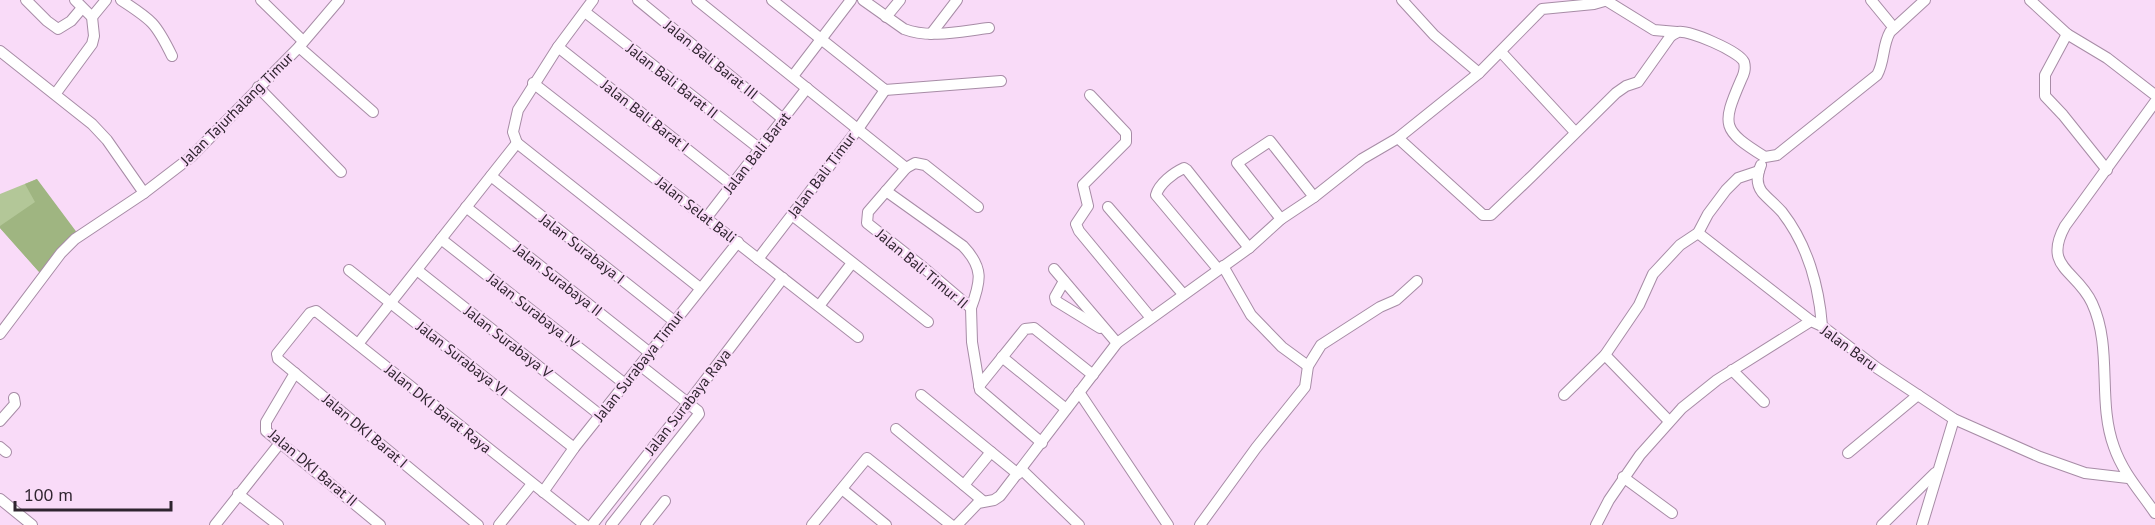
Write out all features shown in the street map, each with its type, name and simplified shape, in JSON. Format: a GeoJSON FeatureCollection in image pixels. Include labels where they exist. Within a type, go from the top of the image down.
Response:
{"type":"FeatureCollection","features":[{"type":"Feature","properties":{"kind":"street"},"geometry":{"type":"LineString","coordinates":[[26,0],[58,29],[71,21],[79,4],[92,17],[94,36],[92,44],[56,93]]}},
{"type":"Feature","properties":{"kind":"street"},"geometry":{"type":"LineString","coordinates":[[92,17],[106,0]]}},
{"type":"Feature","properties":{"kind":"street"},"geometry":{"type":"LineString","coordinates":[[121,0],[152,21],[161,33],[172,57]]}},
{"type":"Feature","properties":{"kind":"street"},"geometry":{"type":"LineString","coordinates":[[261,0],[301,44],[372,112]]}},
{"type":"Feature","properties":{"kind":"street","name":"Jalan Tajurhalang Timur"},"geometry":{"type":"LineString","coordinates":[[0,334],[75,238],[144,193],[191,157],[301,44],[339,0]]}},
{"type":"Feature","properties":{"kind":"street"},"geometry":{"type":"LineString","coordinates":[[593,0],[533,83],[516,117],[513,132],[517,143],[700,288]]}},
{"type":"Feature","properties":{"kind":"street","name":"Jalan Bali Barat III"},"geometry":{"type":"LineString","coordinates":[[638,0],[783,119]]}},
{"type":"Feature","properties":{"kind":"street"},"geometry":{"type":"LineString","coordinates":[[697,0],[906,168],[915,163],[925,165],[978,207]]}},
{"type":"Feature","properties":{"kind":"street"},"geometry":{"type":"LineString","coordinates":[[772,0],[885,90],[1001,81]]}},
{"type":"Feature","properties":{"kind":"street"},"geometry":{"type":"LineString","coordinates":[[792,76],[851,0]]}},
{"type":"Feature","properties":{"kind":"street"},"geometry":{"type":"LineString","coordinates":[[863,0],[904,29],[921,34],[989,28]]}},
{"type":"Feature","properties":{"kind":"street"},"geometry":{"type":"LineString","coordinates":[[886,18],[900,0]]}},
{"type":"Feature","properties":{"kind":"street"},"geometry":{"type":"LineString","coordinates":[[931,34],[957,0]]}},
{"type":"Feature","properties":{"kind":"street"},"geometry":{"type":"LineString","coordinates":[[1402,0],[1434,35],[1479,73]]}},
{"type":"Feature","properties":{"kind":"street"},"geometry":{"type":"LineString","coordinates":[[957,525],[974,506],[983,501],[997,499],[1093,375],[1114,339],[1151,318],[1249,248],[1281,219],[1314,197],[1362,159],[1398,138],[1479,73],[1542,9],[1608,0],[1654,30],[1687,33],[1738,55],[1744,62],[1745,71],[1729,107],[1727,120],[1732,133],[1765,157],[1777,155],[1877,75],[1882,67],[1886,38],[1925,0]]}},
{"type":"Feature","properties":{"kind":"street"},"geometry":{"type":"LineString","coordinates":[[1871,0],[1894,28]]}},
{"type":"Feature","properties":{"kind":"street"},"geometry":{"type":"LineString","coordinates":[[2030,0],[2067,34],[2107,58],[2155,95]]}},
{"type":"Feature","properties":{"kind":"street","name":"Jalan Bali Barat II"},"geometry":{"type":"LineString","coordinates":[[585,12],[760,149]]}},
{"type":"Feature","properties":{"kind":"street"},"geometry":{"type":"LineString","coordinates":[[1398,138],[1483,215],[1491,215],[1616,93],[1638,82],[1661,47],[1677,32]]}},
{"type":"Feature","properties":{"kind":"street"},"geometry":{"type":"LineString","coordinates":[[2067,34],[2045,75],[2045,96],[2107,171]]}},
{"type":"Feature","properties":{"kind":"street","name":"Jalan Bali Barat I"},"geometry":{"type":"LineString","coordinates":[[558,47],[732,185]]}},
{"type":"Feature","properties":{"kind":"street"},"geometry":{"type":"LineString","coordinates":[[1501,52],[1575,132]]}},
{"type":"Feature","properties":{"kind":"street"},"geometry":{"type":"LineString","coordinates":[[2,57],[56,93],[92,124],[107,140],[144,193]]}},
{"type":"Feature","properties":{"kind":"street","name":"Jalan Selat Bali"},"geometry":{"type":"LineString","coordinates":[[533,83],[858,337]]}},
{"type":"Feature","properties":{"kind":"street"},"geometry":{"type":"LineString","coordinates":[[258,87],[340,172]]}},
{"type":"Feature","properties":{"kind":"street","name":"Jalan Bali Barat"},"geometry":{"type":"LineString","coordinates":[[707,218],[807,88]]}},
{"type":"Feature","properties":{"kind":"street","name":"Jalan Bali Timur"},"geometry":{"type":"LineString","coordinates":[[758,259],[858,129],[885,90]]}},
{"type":"Feature","properties":{"kind":"street"},"geometry":{"type":"LineString","coordinates":[[1090,95],[1126,133],[1126,142],[1083,185],[1088,206],[1076,224],[1079,231],[1151,318]]}},
{"type":"Feature","properties":{"kind":"street"},"geometry":{"type":"LineString","coordinates":[[2155,102],[2065,226],[2057,244],[2056,253],[2059,262],[2085,291],[2092,303],[2102,343],[2107,421],[2114,447],[2128,477],[2155,513]]}},
{"type":"Feature","properties":{"kind":"street"},"geometry":{"type":"LineString","coordinates":[[1281,219],[1237,163],[1270,141],[1314,197]]}},
{"type":"Feature","properties":{"kind":"street"},"geometry":{"type":"LineString","coordinates":[[357,344],[517,143]]}},
{"type":"Feature","properties":{"kind":"street"},"geometry":{"type":"LineString","coordinates":[[1765,157],[1759,171],[1758,185],[1789,221],[1807,254],[1822,326]]}},
{"type":"Feature","properties":{"kind":"street","name":"Jalan Bali Timur II"},"geometry":{"type":"LineString","coordinates":[[906,168],[868,212],[867,223],[971,308],[972,342],[979,386]]}},
{"type":"Feature","properties":{"kind":"street"},"geometry":{"type":"LineString","coordinates":[[1249,248],[1184,168],[1157,190],[1156,195],[1220,268],[1251,315],[1282,347],[1308,366]]}},
{"type":"Feature","properties":{"kind":"street"},"geometry":{"type":"LineString","coordinates":[[1564,395],[1605,355],[1639,305],[1653,274],[1680,245],[1698,233],[1708,214],[1726,190],[1738,178],[1759,171]]}},
{"type":"Feature","properties":{"kind":"street","name":"Jalan Surabaya I"},"geometry":{"type":"LineString","coordinates":[[490,176],[674,321]]}},
{"type":"Feature","properties":{"kind":"street"},"geometry":{"type":"LineString","coordinates":[[886,191],[963,246],[972,255],[980,278],[971,308]]}},
{"type":"Feature","properties":{"kind":"street","name":"Jalan Surabaya II"},"geometry":{"type":"LineString","coordinates":[[466,207],[650,353]]}},
{"type":"Feature","properties":{"kind":"street"},"geometry":{"type":"LineString","coordinates":[[1108,207],[1183,294]]}},
{"type":"Feature","properties":{"kind":"street"},"geometry":{"type":"LineString","coordinates":[[792,215],[928,322]]}},
{"type":"Feature","properties":{"kind":"street"},"geometry":{"type":"LineString","coordinates":[[1698,233],[1811,321]]}},
{"type":"Feature","properties":{"kind":"street","name":"Jalan Surabaya IV"},"geometry":{"type":"LineString","coordinates":[[441,239],[625,384]]}},
{"type":"Feature","properties":{"kind":"street","name":"Jalan Surabaya Timur"},"geometry":{"type":"LineString","coordinates":[[543,492],[574,448],[738,242]]}},
{"type":"Feature","properties":{"kind":"street"},"geometry":{"type":"LineString","coordinates":[[819,306],[852,263]]}},
{"type":"Feature","properties":{"kind":"street"},"geometry":{"type":"LineString","coordinates":[[1054,269],[1114,339]]}},
{"type":"Feature","properties":{"kind":"street","name":"Jalan Surabaya VI"},"geometry":{"type":"LineString","coordinates":[[349,270],[574,448]]}},
{"type":"Feature","properties":{"kind":"street","name":"Jalan Surabaya V"},"geometry":{"type":"LineString","coordinates":[[417,270],[600,415]]}},
{"type":"Feature","properties":{"kind":"street","name":"Jalan Surabaya Raya"},"geometry":{"type":"LineString","coordinates":[[591,525],[783,278]]}},
{"type":"Feature","properties":{"kind":"street"},"geometry":{"type":"LineString","coordinates":[[1064,281],[1055,297],[1056,301],[1114,339]]}},
{"type":"Feature","properties":{"kind":"street"},"geometry":{"type":"LineString","coordinates":[[1200,525],[1256,448],[1305,387],[1308,366],[1321,345],[1380,307],[1396,300],[1417,281]]}},
{"type":"Feature","properties":{"kind":"street","name":"Jalan DKI Barat Raya"},"geometry":{"type":"LineString","coordinates":[[295,332],[310,313],[316,311],[585,525]]}},
{"type":"Feature","properties":{"kind":"street","name":"Jalan Baru"},"geometry":{"type":"LineString","coordinates":[[1596,525],[1623,477],[1669,421],[1699,394],[1732,370],[1811,321],[1822,326],[1877,368],[1954,419],[2040,457],[2085,473],[2128,477]]}},
{"type":"Feature","properties":{"kind":"street"},"geometry":{"type":"LineString","coordinates":[[1042,443],[982,393],[979,386],[1025,329],[1034,328],[1093,375]]}},
{"type":"Feature","properties":{"kind":"street","name":"Jalan DKI Barat I"},"geometry":{"type":"LineString","coordinates":[[295,332],[277,357],[478,525]]}},
{"type":"Feature","properties":{"kind":"street"},"geometry":{"type":"LineString","coordinates":[[1605,355],[1669,421]]}},
{"type":"Feature","properties":{"kind":"street"},"geometry":{"type":"LineString","coordinates":[[1002,357],[1066,409]]}},
{"type":"Feature","properties":{"kind":"street"},"geometry":{"type":"LineString","coordinates":[[616,523],[699,414],[640,366]]}},
{"type":"Feature","properties":{"kind":"street"},"geometry":{"type":"LineString","coordinates":[[1732,370],[1764,402]]}},
{"type":"Feature","properties":{"kind":"street","name":"Jalan DKI Barat II"},"geometry":{"type":"LineString","coordinates":[[295,373],[266,422],[266,431],[380,525]]}},
{"type":"Feature","properties":{"kind":"street"},"geometry":{"type":"LineString","coordinates":[[1079,392],[1168,525]]}},
{"type":"Feature","properties":{"kind":"street"},"geometry":{"type":"LineString","coordinates":[[921,395],[991,452],[1020,471],[1079,525]]}},
{"type":"Feature","properties":{"kind":"street"},"geometry":{"type":"LineString","coordinates":[[1848,453],[1918,395]]}},
{"type":"Feature","properties":{"kind":"street"},"geometry":{"type":"LineString","coordinates":[[0,421],[15,404],[14,398]]}},
{"type":"Feature","properties":{"kind":"street"},"geometry":{"type":"LineString","coordinates":[[1922,525],[1954,419]]}},
{"type":"Feature","properties":{"kind":"street"},"geometry":{"type":"LineString","coordinates":[[896,429],[983,501]]}},
{"type":"Feature","properties":{"kind":"street"},"geometry":{"type":"LineString","coordinates":[[215,525],[280,443]]}},
{"type":"Feature","properties":{"kind":"street"},"geometry":{"type":"LineString","coordinates":[[964,485],[991,452]]}},
{"type":"Feature","properties":{"kind":"street"},"geometry":{"type":"LineString","coordinates":[[817,523],[867,458],[951,525]]}},
{"type":"Feature","properties":{"kind":"street"},"geometry":{"type":"LineString","coordinates":[[1882,525],[1937,471]]}},
{"type":"Feature","properties":{"kind":"street"},"geometry":{"type":"LineString","coordinates":[[1623,477],[1672,513]]}},
{"type":"Feature","properties":{"kind":"street"},"geometry":{"type":"LineString","coordinates":[[499,525],[532,484]]}},
{"type":"Feature","properties":{"kind":"street"},"geometry":{"type":"LineString","coordinates":[[842,489],[886,525]]}},
{"type":"Feature","properties":{"kind":"street"},"geometry":{"type":"LineString","coordinates":[[238,494],[278,525]]}},
{"type":"Feature","properties":{"kind":"street"},"geometry":{"type":"LineString","coordinates":[[0,499],[32,525]]}},
{"type":"Feature","properties":{"kind":"street"},"geometry":{"type":"LineString","coordinates":[[646,525],[665,501]]}},
{"type":"Feature","properties":{"kind":"green space"},"geometry":{"type":"Polygon","coordinates":[[[37,179],[40,273],[0,228],[0,194],[37,179]]]}},
{"type":"Feature","properties":{"kind":"green space"},"geometry":{"type":"Polygon","coordinates":[[[37,179],[78,234],[40,273],[0,228],[35,202],[25,184],[37,179]]]}}]}
